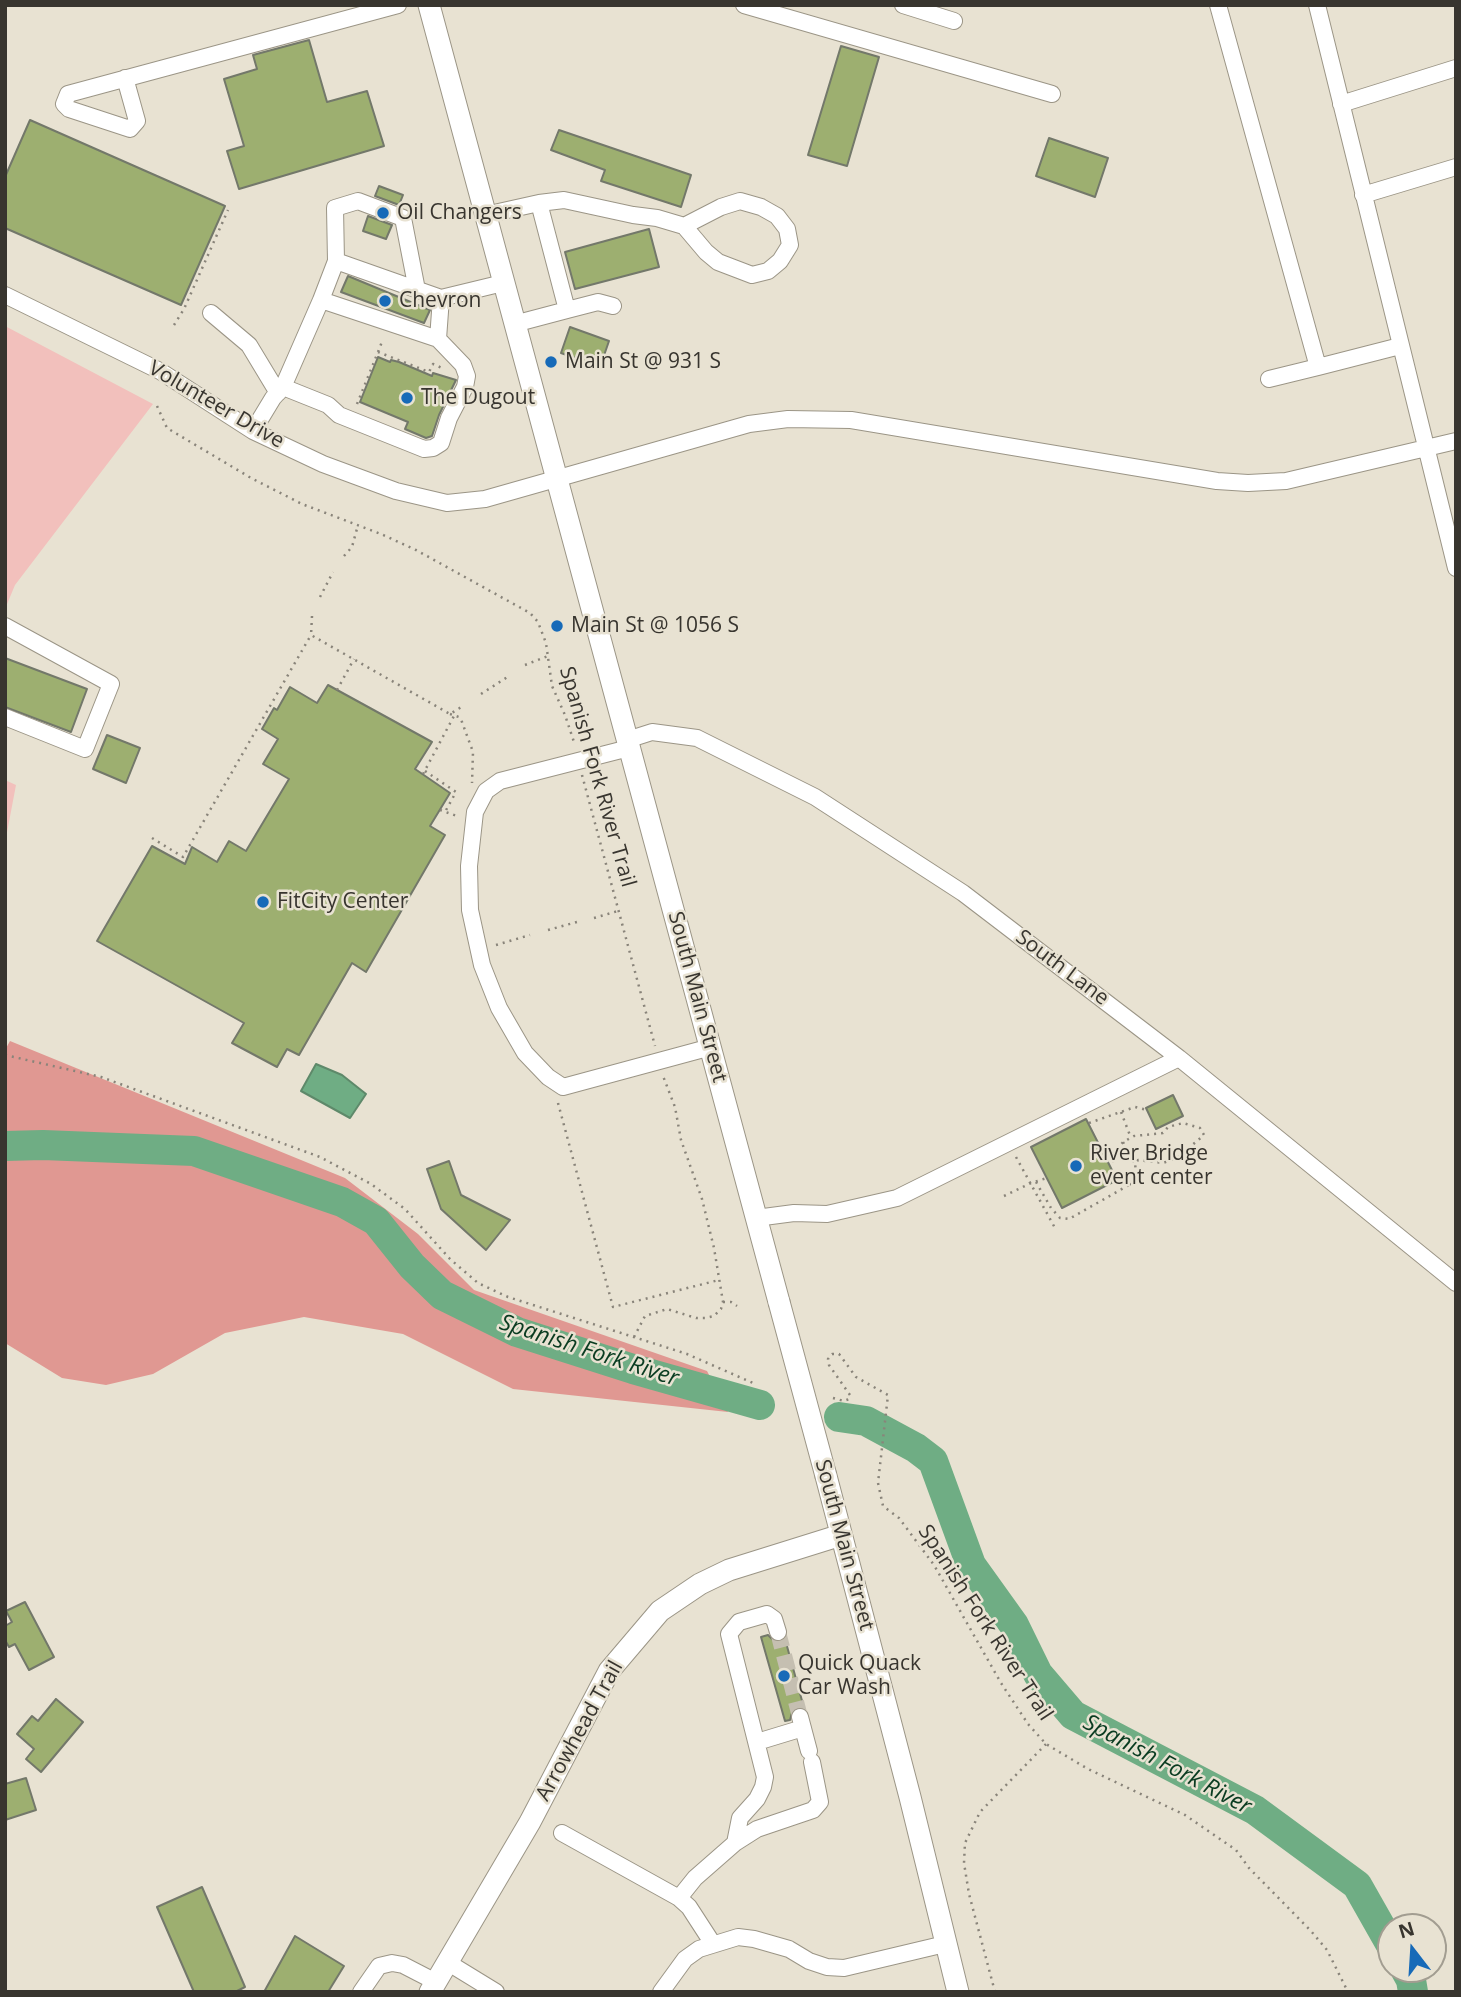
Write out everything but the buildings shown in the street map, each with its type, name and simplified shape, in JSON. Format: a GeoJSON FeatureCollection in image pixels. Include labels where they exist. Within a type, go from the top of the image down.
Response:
{"type":"FeatureCollection","features":[{"type":"Feature","properties":{"kind":"main road","name":"South Main Street"},"geometry":{"type":"LineString","coordinates":[[429,5],[826,1475],[958,1992]]}},
{"type":"Feature","properties":{"kind":"main road","name":"Arrowhead Trail"},"geometry":{"type":"LineString","coordinates":[[433,1987],[530,1822],[609,1671],[660,1611],[699,1584],[729,1570],[841,1535]]}},
{"type":"Feature","properties":{"kind":"street"},"geometry":{"type":"LineString","coordinates":[[125,78],[398,5]]}},
{"type":"Feature","properties":{"kind":"street"},"geometry":{"type":"LineString","coordinates":[[744,5],[1052,94]]}},
{"type":"Feature","properties":{"kind":"street"},"geometry":{"type":"LineString","coordinates":[[902,5],[954,21]]}},
{"type":"Feature","properties":{"kind":"street"},"geometry":{"type":"LineString","coordinates":[[1218,5],[1318,368]]}},
{"type":"Feature","properties":{"kind":"street"},"geometry":{"type":"LineString","coordinates":[[1317,5],[1456,568]]}},
{"type":"Feature","properties":{"kind":"street"},"geometry":{"type":"LineString","coordinates":[[1341,104],[1456,68]]}},
{"type":"Feature","properties":{"kind":"street"},"geometry":{"type":"LineString","coordinates":[[1363,195],[1456,167]]}},
{"type":"Feature","properties":{"kind":"street"},"geometry":{"type":"LineString","coordinates":[[485,215],[564,200],[657,218],[684,226],[718,262],[752,275],[768,271],[780,261],[790,245],[787,229],[777,216],[761,207],[740,201],[721,207],[684,226]]}},
{"type":"Feature","properties":{"kind":"street"},"geometry":{"type":"LineString","coordinates":[[253,431],[280,390],[336,261],[335,208],[358,201],[403,218],[417,290]]}},
{"type":"Feature","properties":{"kind":"street"},"geometry":{"type":"LineString","coordinates":[[539,203],[567,310]]}},
{"type":"Feature","properties":{"kind":"street"},"geometry":{"type":"LineString","coordinates":[[336,261],[441,299],[503,284]]}},
{"type":"Feature","properties":{"kind":"street","name":"Volunteer Drive"},"geometry":{"type":"LineString","coordinates":[[5,295],[160,370],[253,431],[323,464],[396,491],[447,503],[485,499],[749,424],[788,419],[851,420],[1217,481],[1248,483],[1286,481],[1456,441]]}},
{"type":"Feature","properties":{"kind":"street"},"geometry":{"type":"LineString","coordinates":[[438,339],[441,299]]}},
{"type":"Feature","properties":{"kind":"street"},"geometry":{"type":"LineString","coordinates":[[211,313],[249,345],[280,390],[328,405],[339,415],[424,449],[441,443],[449,418],[466,387],[467,376],[463,365],[438,339],[321,300]]}},
{"type":"Feature","properties":{"kind":"street"},"geometry":{"type":"LineString","coordinates":[[514,324],[598,302],[613,306]]}},
{"type":"Feature","properties":{"kind":"street"},"geometry":{"type":"LineString","coordinates":[[1269,379],[1400,346]]}},
{"type":"Feature","properties":{"kind":"street"},"geometry":{"type":"LineString","coordinates":[[5,626],[111,684],[85,749],[5,717]]}},
{"type":"Feature","properties":{"kind":"street","name":"South Lane"},"geometry":{"type":"LineString","coordinates":[[658,1061],[563,1087],[548,1077],[525,1053],[499,1008],[482,965],[470,899],[468,866],[475,812],[486,791],[500,780],[579,761],[628,744],[652,732],[697,738],[815,797],[963,893],[1179,1058],[1456,1283]]}},
{"type":"Feature","properties":{"kind":"street"},"geometry":{"type":"LineString","coordinates":[[658,1061],[711,1047]]}},
{"type":"Feature","properties":{"kind":"street"},"geometry":{"type":"LineString","coordinates":[[756,1218],[794,1213],[827,1214],[897,1198],[1179,1058]]}},
{"type":"Feature","properties":{"kind":"street"},"geometry":{"type":"LineString","coordinates":[[735,1843],[740,1818],[757,1799],[765,1777],[729,1634],[739,1622],[767,1614],[774,1619],[778,1632]]}},
{"type":"Feature","properties":{"kind":"street"},"geometry":{"type":"LineString","coordinates":[[679,1898],[695,1878],[735,1843],[765,1825],[813,1810],[820,1802],[802,1723],[758,1742]]}},
{"type":"Feature","properties":{"kind":"street"},"geometry":{"type":"LineString","coordinates":[[562,1833],[679,1898],[689,1907],[713,1944]]}},
{"type":"Feature","properties":{"kind":"street"},"geometry":{"type":"LineString","coordinates":[[661,1992],[685,1959],[713,1944],[738,1937],[789,1949],[809,1961],[827,1967],[844,1968],[945,1944]]}},
{"type":"Feature","properties":{"kind":"street"},"geometry":{"type":"LineString","coordinates":[[447,1962],[496,1992]]}},
{"type":"Feature","properties":{"kind":"street"},"geometry":{"type":"LineString","coordinates":[[361,1992],[379,1966],[392,1963],[403,1965],[433,1987]]}},
{"type":"Feature","properties":{"kind":"path"},"geometry":{"type":"LineString","coordinates":[[174,325],[184,309],[228,209]]}},
{"type":"Feature","properties":{"kind":"path"},"geometry":{"type":"LineString","coordinates":[[356,405],[384,337]]}},
{"type":"Feature","properties":{"kind":"path"},"geometry":{"type":"LineString","coordinates":[[378,352],[429,372],[433,364],[444,369]]}},
{"type":"Feature","properties":{"kind":"path","name":"Spanish Fork River Trail"},"geometry":{"type":"LineString","coordinates":[[157,406],[167,428],[219,459],[287,497],[416,550],[530,613],[538,622],[548,656],[552,686],[570,726],[658,1061],[675,1107],[681,1140],[702,1199],[723,1302]]}},
{"type":"Feature","properties":{"kind":"path"},"geometry":{"type":"LineString","coordinates":[[344,556],[352,547],[358,525]]}},
{"type":"Feature","properties":{"kind":"path"},"geometry":{"type":"LineString","coordinates":[[320,597],[333,572]]}},
{"type":"Feature","properties":{"kind":"path"},"geometry":{"type":"LineString","coordinates":[[152,838],[183,857],[311,635],[312,616]]}},
{"type":"Feature","properties":{"kind":"path"},"geometry":{"type":"LineString","coordinates":[[311,635],[450,714],[463,706]]}},
{"type":"Feature","properties":{"kind":"path"},"geometry":{"type":"LineString","coordinates":[[525,665],[548,656]]}},
{"type":"Feature","properties":{"kind":"path"},"geometry":{"type":"LineString","coordinates":[[337,690],[354,659]]}},
{"type":"Feature","properties":{"kind":"path"},"geometry":{"type":"LineString","coordinates":[[481,694],[509,676]]}},
{"type":"Feature","properties":{"kind":"path"},"geometry":{"type":"LineString","coordinates":[[445,812],[456,792],[424,773],[454,716]]}},
{"type":"Feature","properties":{"kind":"path"},"geometry":{"type":"LineString","coordinates":[[440,810],[461,817]]}},
{"type":"Feature","properties":{"kind":"path"},"geometry":{"type":"LineString","coordinates":[[594,918],[618,911]]}},
{"type":"Feature","properties":{"kind":"path"},"geometry":{"type":"LineString","coordinates":[[548,930],[577,922]]}},
{"type":"Feature","properties":{"kind":"path"},"geometry":{"type":"LineString","coordinates":[[490,947],[530,935]]}},
{"type":"Feature","properties":{"kind":"path"},"geometry":{"type":"LineString","coordinates":[[5,1055],[101,1077],[320,1157],[371,1184],[405,1209],[450,1259],[478,1283],[508,1297],[687,1354],[753,1383]]}},
{"type":"Feature","properties":{"kind":"path"},"geometry":{"type":"LineString","coordinates":[[1088,1123],[1135,1107],[1147,1110]]}},
{"type":"Feature","properties":{"kind":"path"},"geometry":{"type":"LineString","coordinates":[[1121,1112],[1131,1138]]}},
{"type":"Feature","properties":{"kind":"path"},"geometry":{"type":"LineString","coordinates":[[1106,1158],[1113,1161],[1123,1142],[1131,1138],[1163,1133],[1168,1127],[1183,1123],[1200,1128],[1204,1135],[1177,1158],[1163,1163],[1138,1160],[1135,1164]]}},
{"type":"Feature","properties":{"kind":"path"},"geometry":{"type":"LineString","coordinates":[[1037,1182],[1051,1208],[1060,1218],[1069,1219],[1137,1178],[1135,1164],[1123,1142]]}},
{"type":"Feature","properties":{"kind":"path"},"geometry":{"type":"LineString","coordinates":[[1014,1154],[1055,1228]]}},
{"type":"Feature","properties":{"kind":"path"},"geometry":{"type":"LineString","coordinates":[[1114,1174],[1121,1174],[1129,1185]]}},
{"type":"Feature","properties":{"kind":"path"},"geometry":{"type":"LineString","coordinates":[[1004,1196],[1047,1178]]}},
{"type":"Feature","properties":{"kind":"path"},"geometry":{"type":"LineString","coordinates":[[634,1337],[645,1316],[667,1309],[705,1318],[714,1316],[721,1309],[723,1302],[731,1302],[737,1306]]}},
{"type":"Feature","properties":{"kind":"path","name":"Spanish Fork River Trail"},"geometry":{"type":"LineString","coordinates":[[833,1398],[844,1401],[849,1399],[850,1395],[829,1365],[828,1359],[832,1353],[839,1354],[856,1377],[888,1395],[878,1483],[883,1506],[899,1518],[934,1565],[1001,1684],[1028,1724],[1046,1744],[1088,1769],[1185,1815],[1236,1850],[1249,1868],[1327,1950],[1348,1992]]}},
{"type":"Feature","properties":{"kind":"path"},"geometry":{"type":"LineString","coordinates":[[995,1992],[969,1894],[964,1863],[965,1843],[980,1812],[1046,1744]]}},
{"type":"Feature","properties":{"kind":"shaded area"},"geometry":{"type":"Polygon","coordinates":[[[5,326],[153,404],[15,585],[5,609],[5,326]]]}},
{"type":"Feature","properties":{"kind":"shaded area"},"geometry":{"type":"Polygon","coordinates":[[[5,780],[16,785],[5,843],[5,780]]]}},
{"type":"Feature","properties":{"kind":"shaded area"},"geometry":{"type":"Polygon","coordinates":[[[10,1041],[345,1178],[418,1234],[474,1290],[707,1371],[728,1412],[513,1389],[403,1334],[304,1317],[225,1333],[153,1374],[106,1385],[62,1378],[5,1343],[5,1050],[10,1041]]]}},
{"type":"Feature","properties":{"kind":"shaded area"},"geometry":{"type":"Polygon","coordinates":[[[316,1064],[342,1075],[366,1094],[350,1118],[301,1091],[316,1064]]]}},
{"type":"Feature","properties":{"kind":"waterway","name":"Spanish Fork River"},"geometry":{"type":"LineString","coordinates":[[5,1146],[194,1151],[342,1202],[376,1221],[412,1266],[442,1295],[517,1332],[760,1405]]}},
{"type":"Feature","properties":{"kind":"waterway","name":"Spanish Fork River"},"geometry":{"type":"LineString","coordinates":[[839,1417],[866,1421],[916,1448],[933,1461],[971,1565],[1014,1625],[1038,1674],[1073,1715],[1255,1810],[1357,1885],[1377,1920]]}},
{"type":"Feature","properties":{"kind":"waterway","name":"Spanish Fork River"},"geometry":{"type":"LineString","coordinates":[[1412,1983],[1413,1992]]}},
{"type":"Feature","properties":{"kind":"tunnel"},"geometry":{"type":"LineString","coordinates":[[778,1632],[800,1717]]}},
{"type":"Feature","properties":{"kind":"place","name":"Oil Changers"},"geometry":{"type":"Point","coordinates":[383,213]}},
{"type":"Feature","properties":{"kind":"place","name":"Chevron"},"geometry":{"type":"Point","coordinates":[385,301]}},
{"type":"Feature","properties":{"kind":"place","name":"Main St @ 931 S"},"geometry":{"type":"Point","coordinates":[551,362]}},
{"type":"Feature","properties":{"kind":"place","name":"The Dugout"},"geometry":{"type":"Point","coordinates":[407,398]}},
{"type":"Feature","properties":{"kind":"place","name":"Main St @ 1056 S"},"geometry":{"type":"Point","coordinates":[557,626]}},
{"type":"Feature","properties":{"kind":"place","name":"FitCity Center"},"geometry":{"type":"Point","coordinates":[263,902]}},
{"type":"Feature","properties":{"kind":"place","name":"River Bridge event center"},"geometry":{"type":"Point","coordinates":[1076,1166]}},
{"type":"Feature","properties":{"kind":"place","name":"Quick Quack Car Wash"},"geometry":{"type":"Point","coordinates":[784,1676]}}]}
